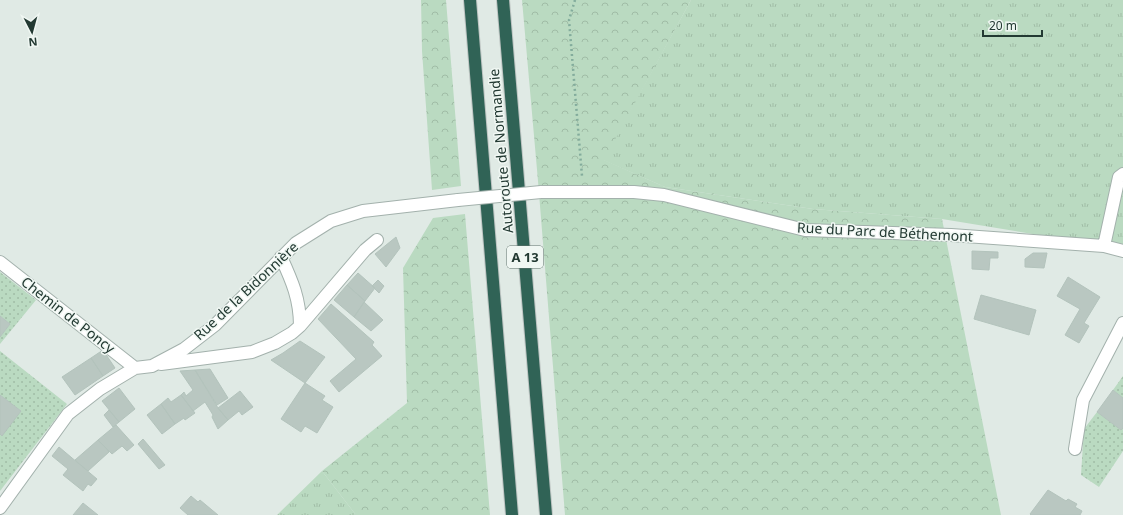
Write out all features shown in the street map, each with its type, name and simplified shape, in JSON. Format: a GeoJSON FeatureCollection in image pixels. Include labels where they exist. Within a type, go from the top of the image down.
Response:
{"type":"FeatureCollection","features":[{"type":"Feature","properties":{"kind":"highway","name":"Autoroute de Normandie"},"geometry":{"type":"LineString","coordinates":[[470,0],[512,515]]}},
{"type":"Feature","properties":{"kind":"highway","name":"Autoroute de Normandie"},"geometry":{"type":"LineString","coordinates":[[503,0],[546,515]]}},
{"type":"Feature","properties":{"kind":"street"},"geometry":{"type":"LineString","coordinates":[[1104,246],[1119,177],[1123,174]]}},
{"type":"Feature","properties":{"kind":"street","name":"Rue du Parc de Béthemont"},"geometry":{"type":"LineString","coordinates":[[458,200],[541,192],[634,192],[664,195],[805,230],[951,235],[1104,246],[1123,251]]}},
{"type":"Feature","properties":{"kind":"street","name":"Rue de la Bidonnière"},"geometry":{"type":"LineString","coordinates":[[0,508],[68,414],[100,389],[136,368],[152,366],[184,349],[215,325],[296,243],[331,221],[363,211],[458,200]]}},
{"type":"Feature","properties":{"kind":"street"},"geometry":{"type":"LineString","coordinates":[[152,366],[252,352],[275,344],[300,326],[365,250],[377,240]]}},
{"type":"Feature","properties":{"kind":"street"},"geometry":{"type":"LineString","coordinates":[[281,257],[296,293],[300,313],[300,326]]}},
{"type":"Feature","properties":{"kind":"street","name":"Chemin de Poncy"},"geometry":{"type":"LineString","coordinates":[[0,262],[136,368]]}},
{"type":"Feature","properties":{"kind":"street"},"geometry":{"type":"LineString","coordinates":[[1075,449],[1083,400],[1123,323]]}},
{"type":"Feature","properties":{"kind":"path"},"geometry":{"type":"LineString","coordinates":[[575,0],[569,20],[583,193]]}},
{"type":"Feature","properties":{"kind":"green space"},"geometry":{"type":"Polygon","coordinates":[[[421,0],[446,0],[461,186],[432,190],[422,51],[421,0]]]}},
{"type":"Feature","properties":{"kind":"green space"},"geometry":{"type":"Polygon","coordinates":[[[522,0],[691,0],[604,160],[665,187],[813,209],[942,219],[1001,515],[565,515],[522,0]]]}},
{"type":"Feature","properties":{"kind":"green space"},"geometry":{"type":"Polygon","coordinates":[[[691,0],[1123,0],[1123,249],[942,219],[813,209],[665,187],[603,160],[691,0]]]}},
{"type":"Feature","properties":{"kind":"green space"},"geometry":{"type":"Polygon","coordinates":[[[465,214],[490,515],[356,515],[322,471],[407,403],[403,268],[433,218],[465,214]]]}},
{"type":"Feature","properties":{"kind":"green space"},"geometry":{"type":"Polygon","coordinates":[[[0,272],[36,300],[0,344],[0,337],[10,324],[0,316],[0,272]]]}},
{"type":"Feature","properties":{"kind":"green space"},"geometry":{"type":"Polygon","coordinates":[[[0,351],[67,404],[0,491],[0,434],[2,435],[21,411],[0,395],[0,351]]]}},
{"type":"Feature","properties":{"kind":"green space"},"geometry":{"type":"Polygon","coordinates":[[[1123,376],[1123,398],[1113,390],[1123,376]]]}},
{"type":"Feature","properties":{"kind":"green space"},"geometry":{"type":"Polygon","coordinates":[[[1097,412],[1121,430],[1123,428],[1123,451],[1099,487],[1081,475],[1084,429],[1097,412]]]}},
{"type":"Feature","properties":{"kind":"green space"},"geometry":{"type":"Polygon","coordinates":[[[322,471],[356,515],[277,515],[322,471]]]}},
{"type":"Feature","properties":{"kind":"building"},"geometry":{"type":"Polygon","coordinates":[[[396,237],[400,248],[386,267],[375,254],[396,237]]]}},
{"type":"Feature","properties":{"kind":"building"},"geometry":{"type":"Polygon","coordinates":[[[972,251],[998,252],[998,258],[990,258],[989,270],[972,269],[972,251]]]}},
{"type":"Feature","properties":{"kind":"building"},"geometry":{"type":"Polygon","coordinates":[[[1033,253],[1047,253],[1044,268],[1025,267],[1025,259],[1033,253]]]}},
{"type":"Feature","properties":{"kind":"building"},"geometry":{"type":"Polygon","coordinates":[[[358,273],[375,288],[365,301],[347,285],[358,273]]]}},
{"type":"Feature","properties":{"kind":"building"},"geometry":{"type":"Polygon","coordinates":[[[1068,277],[1100,297],[1084,323],[1089,326],[1079,343],[1065,335],[1080,309],[1057,296],[1068,277]]]}},
{"type":"Feature","properties":{"kind":"building"},"geometry":{"type":"Polygon","coordinates":[[[378,280],[384,286],[379,293],[372,286],[378,280]]]}},
{"type":"Feature","properties":{"kind":"building"},"geometry":{"type":"Polygon","coordinates":[[[347,285],[365,301],[354,317],[334,300],[347,285]]]}},
{"type":"Feature","properties":{"kind":"building"},"geometry":{"type":"Polygon","coordinates":[[[981,295],[1036,310],[1029,335],[974,319],[981,295]]]}},
{"type":"Feature","properties":{"kind":"building"},"geometry":{"type":"Polygon","coordinates":[[[364,302],[383,320],[371,331],[354,317],[364,302]]]}},
{"type":"Feature","properties":{"kind":"building"},"geometry":{"type":"Polygon","coordinates":[[[331,304],[374,342],[372,345],[382,356],[339,392],[330,381],[356,359],[318,319],[331,304]]]}},
{"type":"Feature","properties":{"kind":"building"},"geometry":{"type":"Polygon","coordinates":[[[0,316],[10,324],[0,337],[0,316]]]}},
{"type":"Feature","properties":{"kind":"building"},"geometry":{"type":"Polygon","coordinates":[[[300,341],[325,357],[305,383],[271,360],[300,341]]]}},
{"type":"Feature","properties":{"kind":"building"},"geometry":{"type":"Polygon","coordinates":[[[103,350],[115,368],[103,376],[91,358],[103,350]]]}},
{"type":"Feature","properties":{"kind":"building"},"geometry":{"type":"Polygon","coordinates":[[[91,358],[103,376],[75,395],[62,377],[91,358]]]}},
{"type":"Feature","properties":{"kind":"building"},"geometry":{"type":"Polygon","coordinates":[[[210,369],[228,398],[217,405],[195,370],[210,369]]]}},
{"type":"Feature","properties":{"kind":"building"},"geometry":{"type":"Polygon","coordinates":[[[195,370],[218,408],[228,420],[218,429],[212,417],[213,415],[205,402],[193,411],[181,395],[184,392],[186,396],[193,390],[180,371],[195,370]]]}},
{"type":"Feature","properties":{"kind":"building"},"geometry":{"type":"Polygon","coordinates":[[[305,383],[325,396],[322,400],[333,407],[317,433],[305,426],[301,432],[281,419],[305,383]]]}},
{"type":"Feature","properties":{"kind":"building"},"geometry":{"type":"Polygon","coordinates":[[[119,388],[135,409],[119,422],[102,401],[119,388]]]}},
{"type":"Feature","properties":{"kind":"building"},"geometry":{"type":"Polygon","coordinates":[[[1113,390],[1123,398],[1123,428],[1121,430],[1097,412],[1113,390]]]}},
{"type":"Feature","properties":{"kind":"building"},"geometry":{"type":"Polygon","coordinates":[[[240,391],[253,407],[242,415],[239,411],[228,420],[218,408],[240,391]]]}},
{"type":"Feature","properties":{"kind":"building"},"geometry":{"type":"Polygon","coordinates":[[[0,395],[21,411],[2,436],[0,434],[0,395]]]}},
{"type":"Feature","properties":{"kind":"building"},"geometry":{"type":"Polygon","coordinates":[[[181,395],[195,413],[185,420],[184,418],[175,424],[161,404],[168,398],[171,402],[181,395]]]}},
{"type":"Feature","properties":{"kind":"building"},"geometry":{"type":"Polygon","coordinates":[[[161,404],[175,424],[162,434],[147,415],[161,404]]]}},
{"type":"Feature","properties":{"kind":"building"},"geometry":{"type":"Polygon","coordinates":[[[109,410],[119,422],[113,427],[104,415],[109,410]]]}},
{"type":"Feature","properties":{"kind":"building"},"geometry":{"type":"Polygon","coordinates":[[[116,425],[134,445],[127,451],[122,446],[112,454],[98,440],[116,425]]]}},
{"type":"Feature","properties":{"kind":"building"},"geometry":{"type":"Polygon","coordinates":[[[143,439],[165,465],[159,469],[138,444],[143,439]]]}},
{"type":"Feature","properties":{"kind":"building"},"geometry":{"type":"Polygon","coordinates":[[[98,440],[109,452],[88,471],[75,460],[98,440]]]}},
{"type":"Feature","properties":{"kind":"building"},"geometry":{"type":"Polygon","coordinates":[[[59,447],[97,479],[91,486],[88,484],[83,491],[63,475],[68,469],[52,456],[59,447]]]}},
{"type":"Feature","properties":{"kind":"building"},"geometry":{"type":"Polygon","coordinates":[[[1048,490],[1066,501],[1068,499],[1077,504],[1075,507],[1082,511],[1080,515],[1031,515],[1030,514],[1048,490]]]}},
{"type":"Feature","properties":{"kind":"building"},"geometry":{"type":"Polygon","coordinates":[[[191,496],[198,502],[200,500],[218,515],[188,515],[180,508],[191,496]]]}},
{"type":"Feature","properties":{"kind":"building"},"geometry":{"type":"Polygon","coordinates":[[[83,503],[98,515],[73,515],[83,503]]]}}]}
